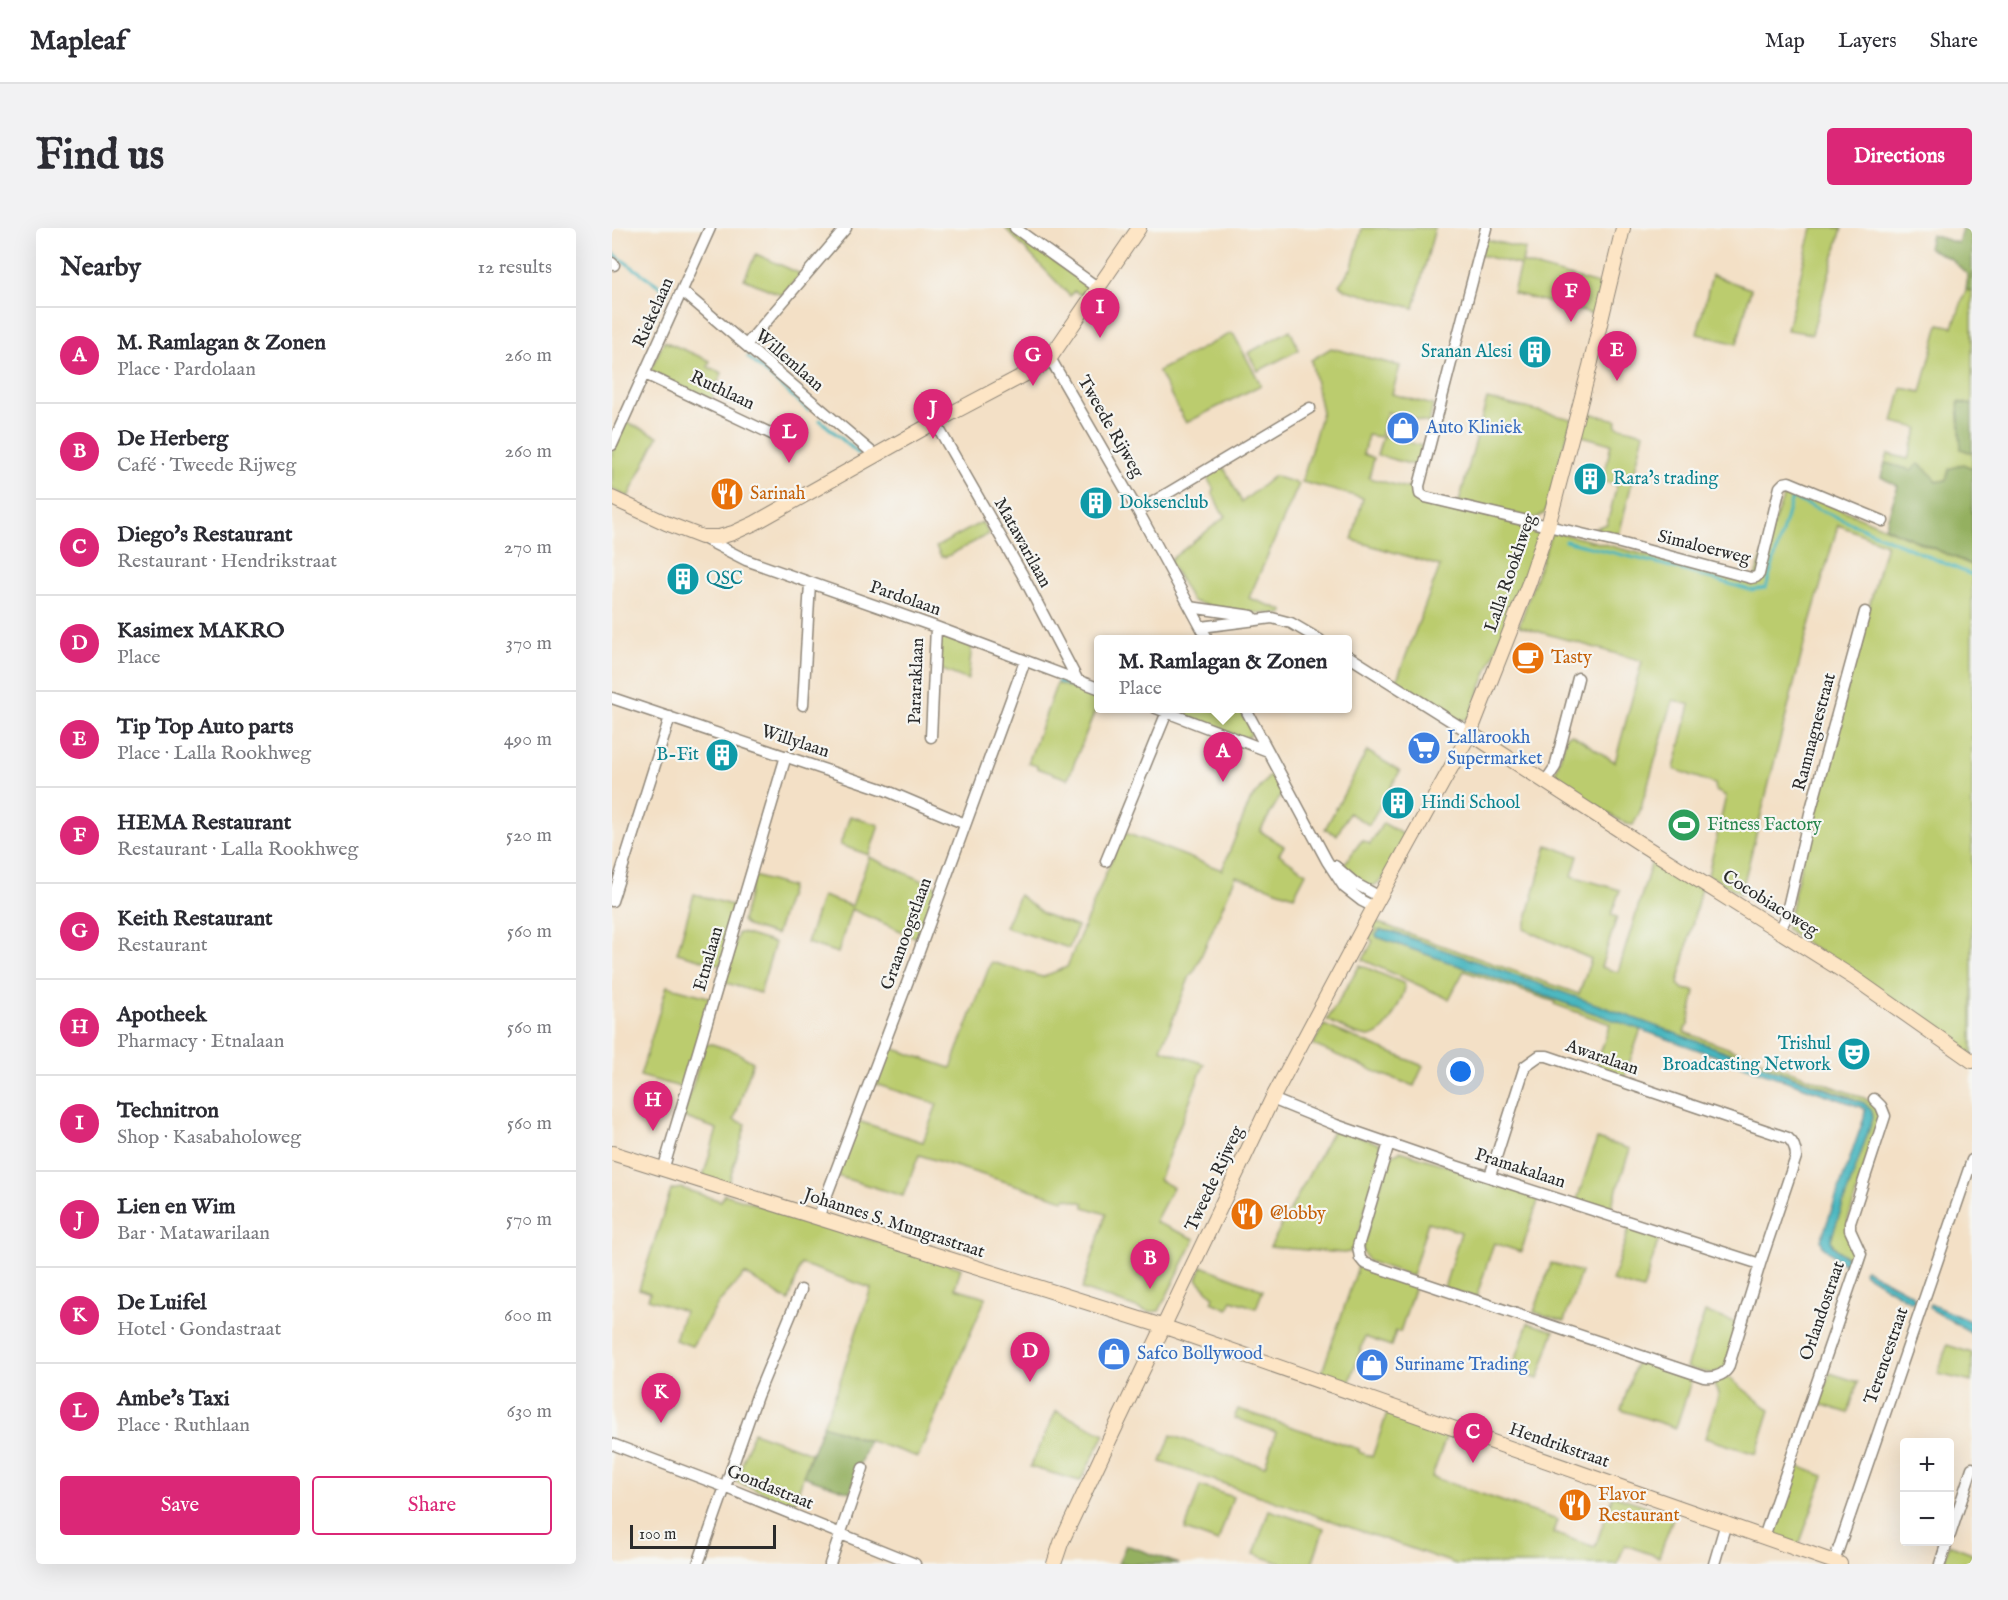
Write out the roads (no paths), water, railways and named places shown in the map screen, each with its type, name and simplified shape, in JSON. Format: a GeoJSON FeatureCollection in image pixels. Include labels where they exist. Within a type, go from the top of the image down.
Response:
{"type":"FeatureCollection","features":[{"type":"Feature","properties":{"kind":"street","name":"Riekelaan"},"geometry":{"type":"LineString","coordinates":[[612,445],[710,228]]}},
{"type":"Feature","properties":{"kind":"street"},"geometry":{"type":"LineString","coordinates":[[746,345],[846,228]]}},
{"type":"Feature","properties":{"kind":"street"},"geometry":{"type":"LineString","coordinates":[[1014,228],[1097,287]]}},
{"type":"Feature","properties":{"kind":"street"},"geometry":{"type":"LineString","coordinates":[[612,498],[702,537],[719,537],[755,523],[935,422],[1040,367],[1050,358],[1139,228]]}},
{"type":"Feature","properties":{"kind":"street"},"geometry":{"type":"LineString","coordinates":[[1486,228],[1419,486],[1420,494],[1548,526]]}},
{"type":"Feature","properties":{"kind":"street","name":"Lalla Rookhweg"},"geometry":{"type":"LineString","coordinates":[[1377,902],[1470,733],[1529,583],[1548,526],[1623,228]]}},
{"type":"Feature","properties":{"kind":"street","name":"Willemlaan"},"geometry":{"type":"LineString","coordinates":[[682,291],[875,455]]}},
{"type":"Feature","properties":{"kind":"street","name":"Tweede Rijweg"},"geometry":{"type":"LineString","coordinates":[[1050,358],[1206,635]]}},
{"type":"Feature","properties":{"kind":"street","name":"Ruthlaan"},"geometry":{"type":"LineString","coordinates":[[645,374],[776,436],[785,436]]}},
{"type":"Feature","properties":{"kind":"street"},"geometry":{"type":"LineString","coordinates":[[1138,511],[1310,408]]}},
{"type":"Feature","properties":{"kind":"street","name":"Matawarilaan"},"geometry":{"type":"LineString","coordinates":[[935,422],[1016,564],[1078,681]]}},
{"type":"Feature","properties":{"kind":"street","name":"Simaloerweg"},"geometry":{"type":"LineString","coordinates":[[1548,526],[1751,578],[1759,574],[1780,487],[1784,483],[1789,482],[1883,520]]}},
{"type":"Feature","properties":{"kind":"street","name":"Pardolaan"},"geometry":{"type":"LineString","coordinates":[[702,537],[746,560],[936,627],[1094,687]]}},
{"type":"Feature","properties":{"kind":"street"},"geometry":{"type":"LineString","coordinates":[[803,705],[810,583]]}},
{"type":"Feature","properties":{"kind":"street"},"geometry":{"type":"LineString","coordinates":[[1190,607],[1281,619],[1312,635]]}},
{"type":"Feature","properties":{"kind":"street","name":"Ramnagnestraat"},"geometry":{"type":"LineString","coordinates":[[1779,931],[1785,920],[1810,809],[1865,612]]}},
{"type":"Feature","properties":{"kind":"street"},"geometry":{"type":"LineString","coordinates":[[1201,627],[1264,618]]}},
{"type":"Feature","properties":{"kind":"street","name":"Pararaklaan"},"geometry":{"type":"LineString","coordinates":[[931,737],[936,627]]}},
{"type":"Feature","properties":{"kind":"street","name":"Cocobiacoweg"},"geometry":{"type":"LineString","coordinates":[[1352,659],[1854,978],[1972,1061]]}},
{"type":"Feature","properties":{"kind":"street","name":"Graanoogstlaan"},"geometry":{"type":"LineString","coordinates":[[818,1218],[917,957],[1025,661]]}},
{"type":"Feature","properties":{"kind":"street"},"geometry":{"type":"LineString","coordinates":[[1545,782],[1554,766],[1578,678]]}},
{"type":"Feature","properties":{"kind":"street","name":"Willylaan"},"geometry":{"type":"LineString","coordinates":[[612,698],[896,794],[965,824]]}},
{"type":"Feature","properties":{"kind":"street"},"geometry":{"type":"LineString","coordinates":[[1106,861],[1161,713]]}},
{"type":"Feature","properties":{"kind":"street"},"geometry":{"type":"LineString","coordinates":[[1170,713],[1268,751]]}},
{"type":"Feature","properties":{"kind":"street"},"geometry":{"type":"LineString","coordinates":[[1248,713],[1327,861],[1344,886],[1362,901],[1377,902]]}},
{"type":"Feature","properties":{"kind":"street"},"geometry":{"type":"LineString","coordinates":[[612,901],[670,717]]}},
{"type":"Feature","properties":{"kind":"street","name":"Etnalaan"},"geometry":{"type":"LineString","coordinates":[[663,1170],[786,756]]}},
{"type":"Feature","properties":{"kind":"street","name":"Tweede Rijweg"},"geometry":{"type":"LineString","coordinates":[[1054,1564],[1061,1543],[1105,1449],[1272,1099],[1377,902]]}},
{"type":"Feature","properties":{"kind":"street","name":"Awaralaan"},"geometry":{"type":"LineString","coordinates":[[1490,1176],[1525,1066],[1539,1056],[1547,1056],[1792,1141],[1796,1157],[1760,1264]]}},
{"type":"Feature","properties":{"kind":"street","name":"Pramakalaan"},"geometry":{"type":"LineString","coordinates":[[1272,1099],[1336,1125],[1389,1143],[1760,1264]]}},
{"type":"Feature","properties":{"kind":"street","name":"Orlandostraat"},"geometry":{"type":"LineString","coordinates":[[1764,1537],[1861,1254],[1850,1230],[1850,1223],[1885,1116],[1881,1106],[1874,1099]]}},
{"type":"Feature","properties":{"kind":"street"},"geometry":{"type":"LineString","coordinates":[[1389,1143],[1358,1246],[1360,1258],[1364,1263],[1693,1374],[1710,1377],[1721,1375],[1728,1368],[1760,1264]]}},
{"type":"Feature","properties":{"kind":"street","name":"Johannes S. Mungrastraat"},"geometry":{"type":"LineString","coordinates":[[612,1154],[1165,1327]]}},
{"type":"Feature","properties":{"kind":"street","name":"Terencestraat"},"geometry":{"type":"LineString","coordinates":[[1829,1562],[1972,1160]]}},
{"type":"Feature","properties":{"kind":"street"},"geometry":{"type":"LineString","coordinates":[[698,1564],[757,1396],[801,1290]]}},
{"type":"Feature","properties":{"kind":"street","name":"Hendrikstraat"},"geometry":{"type":"LineString","coordinates":[[1165,1327],[1726,1523],[1829,1562]]}},
{"type":"Feature","properties":{"kind":"street","name":"Gondastraat"},"geometry":{"type":"LineString","coordinates":[[612,1444],[915,1564]]}},
{"type":"Feature","properties":{"kind":"street"},"geometry":{"type":"LineString","coordinates":[[830,1564],[863,1468]]}},
{"type":"Feature","properties":{"kind":"street"},"geometry":{"type":"LineString","coordinates":[[1954,1523],[1972,1468]]}},
{"type":"Feature","properties":{"kind":"street"},"geometry":{"type":"LineString","coordinates":[[1714,1564],[1726,1523]]}},
{"type":"Feature","properties":{"kind":"street"},"geometry":{"type":"LineString","coordinates":[[1940,1564],[1946,1546]]}},
{"type":"Feature","properties":{"kind":"water"},"geometry":{"type":"Polygon","coordinates":[[[1380,930],[1393,932],[1604,1007],[1864,1103],[1872,1111],[1873,1118],[1831,1239],[1832,1245],[1848,1259],[1846,1265],[1823,1247],[1821,1240],[1864,1118],[1865,1110],[1861,1107],[1377,937],[1380,930]]]}},
{"type":"Feature","properties":{"kind":"water"},"geometry":{"type":"Polygon","coordinates":[[[1865,1269],[1913,1295],[1915,1301],[1906,1299],[1865,1274],[1863,1271],[1865,1269]]]}},
{"type":"Feature","properties":{"kind":"water"},"geometry":{"type":"Polygon","coordinates":[[[1930,1304],[1972,1322],[1972,1333],[1929,1308],[1930,1304]]]}},
{"type":"Feature","properties":{"kind":"waterway"},"geometry":{"type":"LineString","coordinates":[[612,253],[668,292]]}},
{"type":"Feature","properties":{"kind":"waterway"},"geometry":{"type":"LineString","coordinates":[[748,357],[808,410]]}},
{"type":"Feature","properties":{"kind":"waterway"},"geometry":{"type":"LineString","coordinates":[[820,420],[859,454]]}},
{"type":"Feature","properties":{"kind":"waterway"},"geometry":{"type":"LineString","coordinates":[[1565,541],[1664,565],[1750,590],[1766,588],[1792,498],[1972,575]]}},
{"type":"Feature","properties":{"kind":"waterway"},"geometry":{"type":"LineString","coordinates":[[1058,681],[1094,694]]}},
{"type":"Feature","properties":{"kind":"place","name":"HEMA Restaurant"},"geometry":{"type":"Point","coordinates":[1571,322]}},
{"type":"Feature","properties":{"kind":"place","name":"Technitron"},"geometry":{"type":"Point","coordinates":[1100,338]}},
{"type":"Feature","properties":{"kind":"place","name":"Sranan Alesi"},"geometry":{"type":"Point","coordinates":[1535,352]}},
{"type":"Feature","properties":{"kind":"place","name":"Tip Top Auto parts"},"geometry":{"type":"Point","coordinates":[1617,381]}},
{"type":"Feature","properties":{"kind":"place","name":"Keith Restaurant"},"geometry":{"type":"Point","coordinates":[1033,386]}},
{"type":"Feature","properties":{"kind":"place","name":"Auto Kliniek"},"geometry":{"type":"Point","coordinates":[1403,428]}},
{"type":"Feature","properties":{"kind":"place","name":"Lien en Wim"},"geometry":{"type":"Point","coordinates":[933,439]}},
{"type":"Feature","properties":{"kind":"place","name":"Ambe's Taxi"},"geometry":{"type":"Point","coordinates":[789,463]}},
{"type":"Feature","properties":{"kind":"place","name":"Rara's trading"},"geometry":{"type":"Point","coordinates":[1590,479]}},
{"type":"Feature","properties":{"kind":"place","name":"Sarinah"},"geometry":{"type":"Point","coordinates":[727,494]}},
{"type":"Feature","properties":{"kind":"place","name":"Doksenclub"},"geometry":{"type":"Point","coordinates":[1096,503]}},
{"type":"Feature","properties":{"kind":"place","name":"QSC"},"geometry":{"type":"Point","coordinates":[683,579]}},
{"type":"Feature","properties":{"kind":"place","name":"Tasty"},"geometry":{"type":"Point","coordinates":[1528,658]}},
{"type":"Feature","properties":{"kind":"place","name":"Lallarookh Supermarket"},"geometry":{"type":"Point","coordinates":[1424,748]}},
{"type":"Feature","properties":{"kind":"place","name":"B-Fit"},"geometry":{"type":"Point","coordinates":[722,755]}},
{"type":"Feature","properties":{"kind":"place","name":"M. Ramlagan & Zonen"},"geometry":{"type":"Point","coordinates":[1223,782]}},
{"type":"Feature","properties":{"kind":"place","name":"Hindi School"},"geometry":{"type":"Point","coordinates":[1398,803]}},
{"type":"Feature","properties":{"kind":"place","name":"Fitness Factory"},"geometry":{"type":"Point","coordinates":[1684,825]}},
{"type":"Feature","properties":{"kind":"place","name":"Trishul Broadcasting Network"},"geometry":{"type":"Point","coordinates":[1854,1054]}},
{"type":"Feature","properties":{"kind":"place","name":"Apotheek"},"geometry":{"type":"Point","coordinates":[653,1131]}},
{"type":"Feature","properties":{"kind":"place","name":"@lobby"},"geometry":{"type":"Point","coordinates":[1247,1214]}},
{"type":"Feature","properties":{"kind":"place","name":"De Herberg"},"geometry":{"type":"Point","coordinates":[1150,1289]}},
{"type":"Feature","properties":{"kind":"place","name":"Safco Bollywood"},"geometry":{"type":"Point","coordinates":[1114,1354]}},
{"type":"Feature","properties":{"kind":"place","name":"Suriname Trading"},"geometry":{"type":"Point","coordinates":[1372,1365]}},
{"type":"Feature","properties":{"kind":"place","name":"Kasimex MAKRO"},"geometry":{"type":"Point","coordinates":[1030,1382]}},
{"type":"Feature","properties":{"kind":"place","name":"De Luifel"},"geometry":{"type":"Point","coordinates":[661,1423]}},
{"type":"Feature","properties":{"kind":"place","name":"Diego's Restaurant"},"geometry":{"type":"Point","coordinates":[1473,1463]}},
{"type":"Feature","properties":{"kind":"place","name":"Flavor Restaurant"},"geometry":{"type":"Point","coordinates":[1575,1505]}}]}
